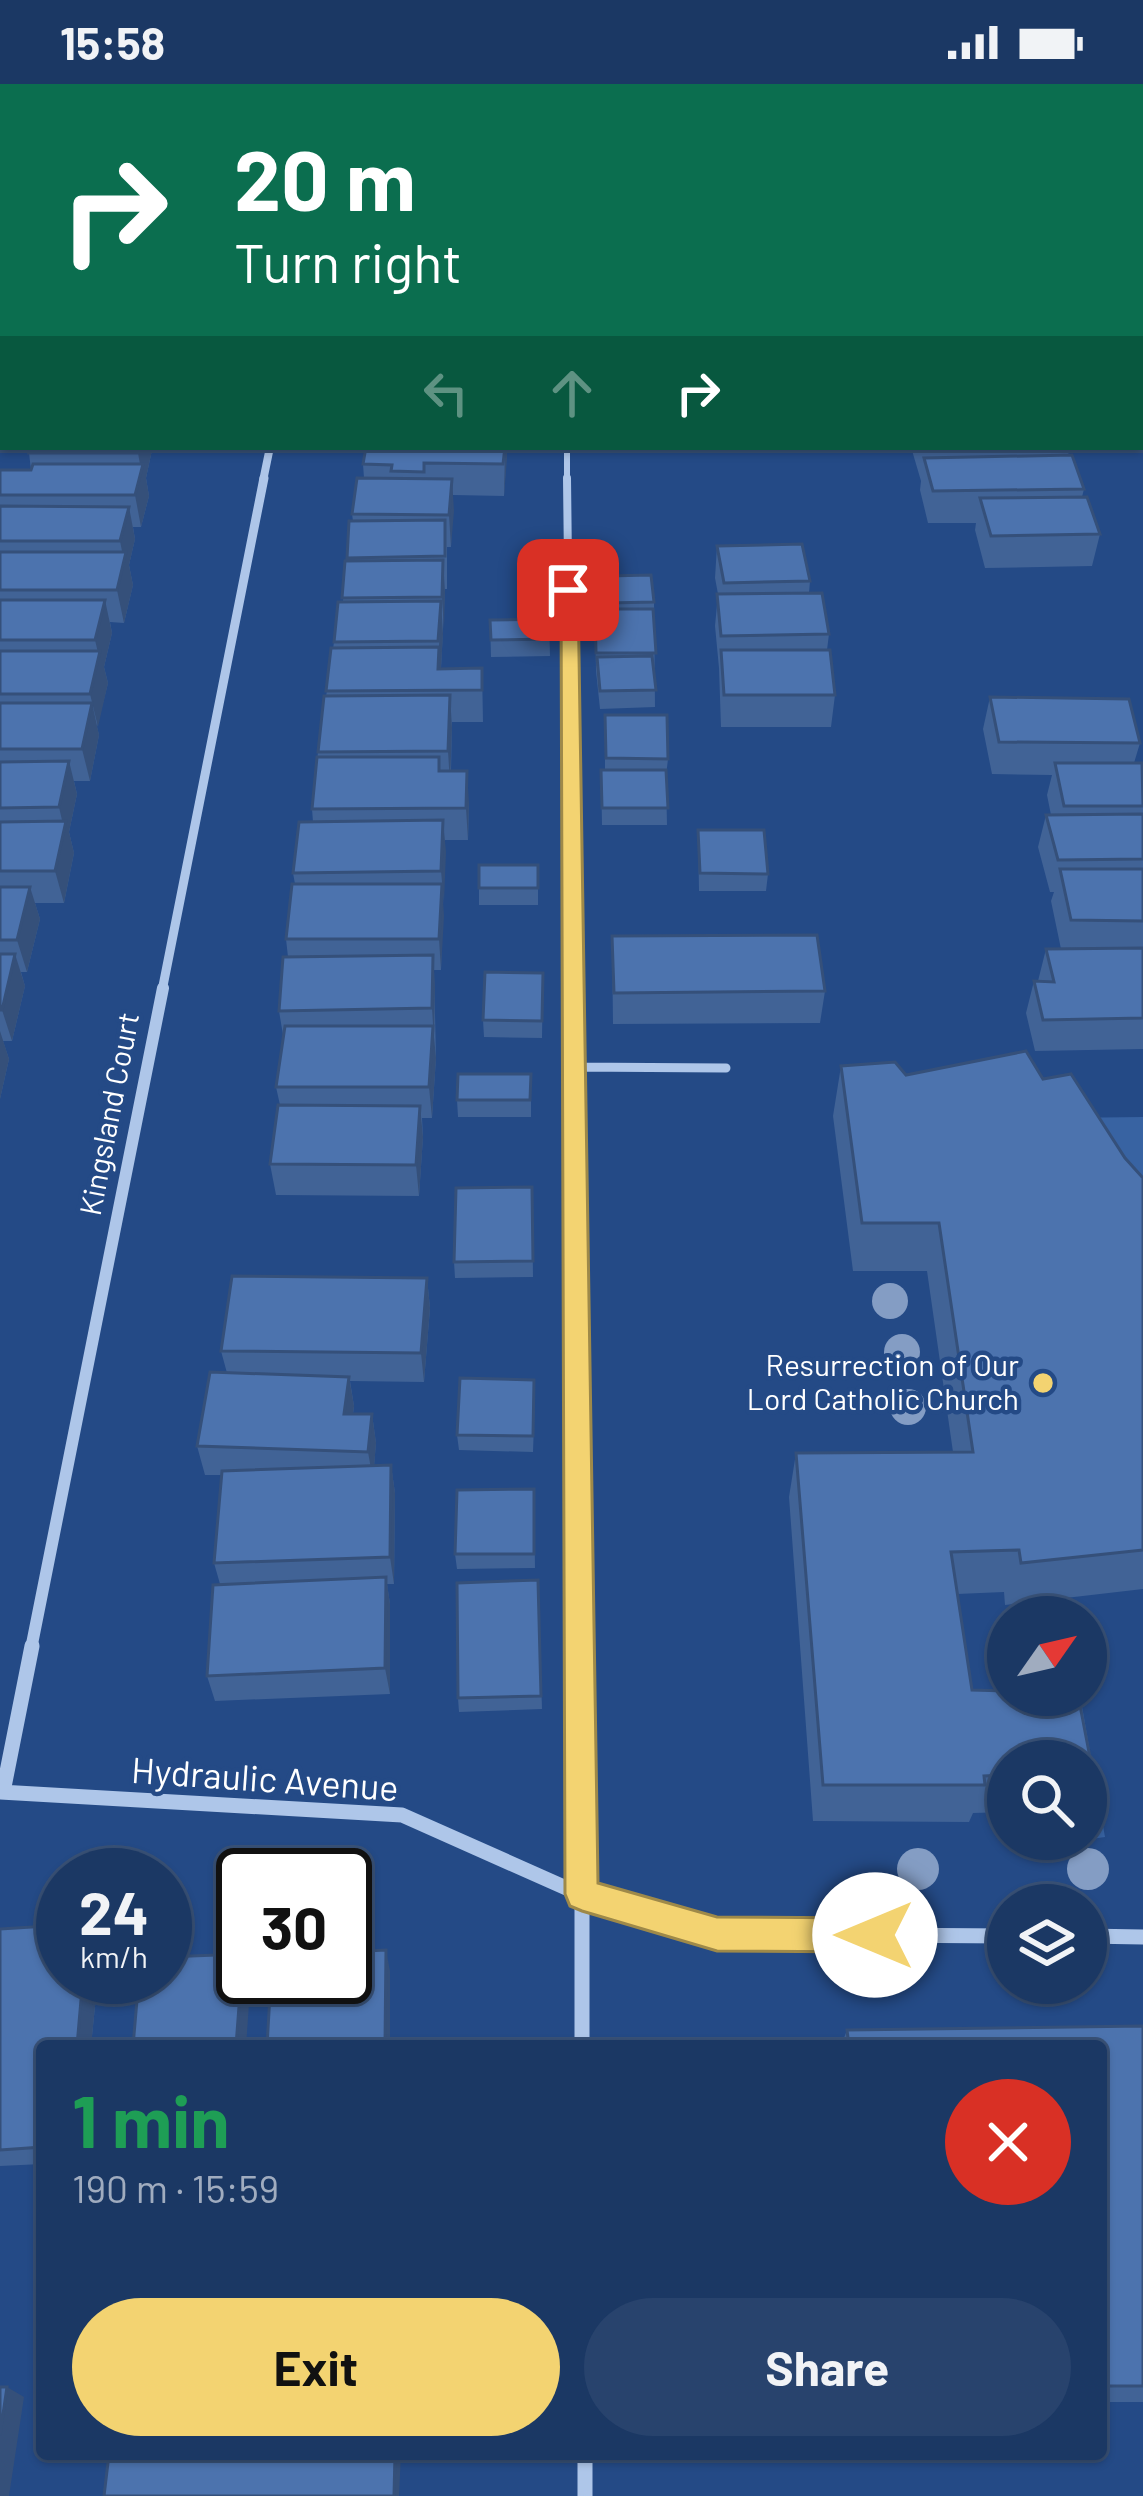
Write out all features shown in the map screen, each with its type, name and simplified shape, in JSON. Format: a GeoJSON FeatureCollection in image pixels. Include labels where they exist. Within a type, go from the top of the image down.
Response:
{"type":"FeatureCollection","features":[{"type":"Feature","properties":{"kind":"street","name":"Kingsland Court"},"geometry":{"type":"LineString","coordinates":[[2,1792],[269,450]]}},
{"type":"Feature","properties":{"kind":"street","name":"Hydraulic Avenue"},"geometry":{"type":"LineString","coordinates":[[2,1792],[402,1815],[582,1894],[717,1934],[987,1936]]}},
{"type":"Feature","properties":{"kind":"street"},"geometry":{"type":"LineString","coordinates":[[582,1894],[582,2040]]}},
{"type":"Feature","properties":{"kind":"street"},"geometry":{"type":"LineString","coordinates":[[1107,1936],[1143,1937]]}},
{"type":"Feature","properties":{"kind":"street"},"geometry":{"type":"LineString","coordinates":[[585,2460],[585,2496]]}},
{"type":"Feature","properties":{"kind":"lane"},"geometry":{"type":"LineString","coordinates":[[566,450],[582,1894]]}},
{"type":"Feature","properties":{"kind":"lane"},"geometry":{"type":"LineString","coordinates":[[573,1067],[726,1068]]}},
{"type":"Feature","properties":{"kind":"shaded area"},"geometry":{"type":"Polygon","coordinates":[[[1143,1117],[1143,1245],[1060,1118],[1143,1117]]]}},
{"type":"Feature","properties":{"kind":"shaded area"},"geometry":{"type":"Polygon","coordinates":[[[1048,1716],[1084,1716],[1088,1740],[1068,1740],[1048,1716]]]}},
{"type":"Feature","properties":{"kind":"building"},"geometry":{"type":"Polygon","coordinates":[[[30,450],[138,450],[138,453],[30,450]]]}},
{"type":"Feature","properties":{"kind":"building"},"geometry":{"type":"Polygon","coordinates":[[[365,450],[505,450],[503,464],[424,463],[424,472],[363,464],[365,450]]]}},
{"type":"Feature","properties":{"kind":"building"},"geometry":{"type":"Polygon","coordinates":[[[1072,455],[1084,489],[933,491],[924,458],[1072,455]]]}},
{"type":"Feature","properties":{"kind":"building"},"geometry":{"type":"Polygon","coordinates":[[[33,464],[143,464],[135,495],[0,495],[0,470],[31,470],[33,464]]]}},
{"type":"Feature","properties":{"kind":"building"},"geometry":{"type":"Polygon","coordinates":[[[357,478],[452,479],[449,515],[352,514],[357,478]]]}},
{"type":"Feature","properties":{"kind":"building"},"geometry":{"type":"Polygon","coordinates":[[[1087,497],[1100,534],[991,536],[980,498],[1087,497]]]}},
{"type":"Feature","properties":{"kind":"building"},"geometry":{"type":"Polygon","coordinates":[[[0,506],[129,507],[120,541],[0,541],[0,506]]]}},
{"type":"Feature","properties":{"kind":"building"},"geometry":{"type":"Polygon","coordinates":[[[445,520],[445,556],[347,558],[349,521],[445,520]]]}},
{"type":"Feature","properties":{"kind":"building"},"geometry":{"type":"Polygon","coordinates":[[[802,544],[810,581],[724,583],[717,546],[802,544]]]}},
{"type":"Feature","properties":{"kind":"building"},"geometry":{"type":"Polygon","coordinates":[[[0,552],[126,552],[117,590],[0,590],[0,552]]]}},
{"type":"Feature","properties":{"kind":"building"},"geometry":{"type":"Polygon","coordinates":[[[443,560],[442,597],[342,598],[345,561],[443,560]]]}},
{"type":"Feature","properties":{"kind":"building"},"geometry":{"type":"Polygon","coordinates":[[[651,575],[654,602],[608,603],[606,576],[651,575]]]}},
{"type":"Feature","properties":{"kind":"building"},"geometry":{"type":"Polygon","coordinates":[[[822,593],[829,634],[721,636],[717,594],[822,593]]]}},
{"type":"Feature","properties":{"kind":"building"},"geometry":{"type":"Polygon","coordinates":[[[0,600],[105,600],[95,640],[0,640],[0,600]]]}},
{"type":"Feature","properties":{"kind":"building"},"geometry":{"type":"Polygon","coordinates":[[[441,601],[438,641],[334,642],[338,602],[441,601]]]}},
{"type":"Feature","properties":{"kind":"building"},"geometry":{"type":"Polygon","coordinates":[[[595,609],[653,609],[656,653],[596,653],[595,609]]]}},
{"type":"Feature","properties":{"kind":"building"},"geometry":{"type":"Polygon","coordinates":[[[549,619],[550,639],[491,640],[490,620],[549,619]]]}},
{"type":"Feature","properties":{"kind":"building"},"geometry":{"type":"Polygon","coordinates":[[[439,647],[438,669],[482,668],[482,690],[326,691],[331,648],[439,647]]]}},
{"type":"Feature","properties":{"kind":"building"},"geometry":{"type":"Polygon","coordinates":[[[721,650],[830,650],[835,695],[724,695],[721,650]]]}},
{"type":"Feature","properties":{"kind":"building"},"geometry":{"type":"Polygon","coordinates":[[[0,651],[100,651],[90,694],[0,694],[0,651]]]}},
{"type":"Feature","properties":{"kind":"building"},"geometry":{"type":"Polygon","coordinates":[[[652,656],[656,690],[600,691],[597,657],[652,656]]]}},
{"type":"Feature","properties":{"kind":"building"},"geometry":{"type":"Polygon","coordinates":[[[450,695],[448,751],[318,752],[324,696],[450,695]]]}},
{"type":"Feature","properties":{"kind":"building"},"geometry":{"type":"Polygon","coordinates":[[[990,697],[1129,699],[1140,743],[999,742],[990,697]]]}},
{"type":"Feature","properties":{"kind":"building"},"geometry":{"type":"Polygon","coordinates":[[[0,703],[92,703],[82,749],[0,749],[0,703]]]}},
{"type":"Feature","properties":{"kind":"building"},"geometry":{"type":"Polygon","coordinates":[[[605,715],[667,715],[668,759],[606,758],[605,715]]]}},
{"type":"Feature","properties":{"kind":"building"},"geometry":{"type":"Polygon","coordinates":[[[317,757],[439,757],[439,771],[467,771],[466,808],[312,809],[317,757]]]}},
{"type":"Feature","properties":{"kind":"building"},"geometry":{"type":"Polygon","coordinates":[[[69,761],[59,807],[0,808],[0,762],[69,761]]]}},
{"type":"Feature","properties":{"kind":"building"},"geometry":{"type":"Polygon","coordinates":[[[1055,763],[1142,763],[1143,806],[1064,806],[1055,763]]]}},
{"type":"Feature","properties":{"kind":"building"},"geometry":{"type":"Polygon","coordinates":[[[601,770],[666,770],[668,808],[602,808],[601,770]]]}},
{"type":"Feature","properties":{"kind":"building"},"geometry":{"type":"Polygon","coordinates":[[[1143,814],[1143,859],[1058,860],[1046,815],[1143,814]]]}},
{"type":"Feature","properties":{"kind":"building"},"geometry":{"type":"Polygon","coordinates":[[[443,820],[441,871],[293,873],[299,822],[443,820]]]}},
{"type":"Feature","properties":{"kind":"building"},"geometry":{"type":"Polygon","coordinates":[[[66,821],[55,871],[0,871],[0,822],[66,821]]]}},
{"type":"Feature","properties":{"kind":"building"},"geometry":{"type":"Polygon","coordinates":[[[698,830],[764,830],[768,874],[700,873],[698,830]]]}},
{"type":"Feature","properties":{"kind":"building"},"geometry":{"type":"Polygon","coordinates":[[[479,865],[538,865],[538,888],[479,888],[479,865]]]}},
{"type":"Feature","properties":{"kind":"building"},"geometry":{"type":"Polygon","coordinates":[[[1060,869],[1143,869],[1143,921],[1071,920],[1060,869]]]}},
{"type":"Feature","properties":{"kind":"building"},"geometry":{"type":"Polygon","coordinates":[[[292,884],[442,884],[439,939],[286,939],[292,884]]]}},
{"type":"Feature","properties":{"kind":"building"},"geometry":{"type":"Polygon","coordinates":[[[0,887],[30,887],[17,940],[0,940],[0,887]]]}},
{"type":"Feature","properties":{"kind":"building"},"geometry":{"type":"Polygon","coordinates":[[[817,935],[825,991],[614,993],[612,936],[817,935]]]}},
{"type":"Feature","properties":{"kind":"building"},"geometry":{"type":"Polygon","coordinates":[[[1143,948],[1143,1018],[1043,1020],[1034,981],[1054,982],[1046,949],[1143,948]]]}},
{"type":"Feature","properties":{"kind":"building"},"geometry":{"type":"Polygon","coordinates":[[[0,954],[15,954],[2,1010],[0,1010],[0,954]]]}},
{"type":"Feature","properties":{"kind":"building"},"geometry":{"type":"Polygon","coordinates":[[[433,955],[432,1008],[279,1011],[283,957],[433,955]]]}},
{"type":"Feature","properties":{"kind":"building"},"geometry":{"type":"Polygon","coordinates":[[[485,972],[543,973],[542,1021],[483,1020],[485,972]]]}},
{"type":"Feature","properties":{"kind":"building"},"geometry":{"type":"Polygon","coordinates":[[[285,1026],[433,1026],[429,1087],[276,1087],[285,1026]]]}},
{"type":"Feature","properties":{"kind":"building","name":"Resurrection of Our Lord Catholic Church"},"geometry":{"type":"Polygon","coordinates":[[[1026,1051],[1043,1079],[1071,1074],[1143,1178],[1143,1550],[1021,1563],[1019,1550],[951,1552],[972,1690],[987,1690],[987,1716],[1082,1716],[1087,1740],[987,1740],[985,1785],[823,1785],[796,1453],[973,1452],[939,1223],[862,1223],[841,1066],[895,1062],[906,1075],[1026,1051]]]}},
{"type":"Feature","properties":{"kind":"building"},"geometry":{"type":"Polygon","coordinates":[[[458,1074],[531,1074],[530,1100],[457,1100],[458,1074]]]}},
{"type":"Feature","properties":{"kind":"building"},"geometry":{"type":"Polygon","coordinates":[[[278,1105],[420,1106],[416,1165],[270,1164],[278,1105]]]}},
{"type":"Feature","properties":{"kind":"building"},"geometry":{"type":"Polygon","coordinates":[[[532,1187],[533,1261],[454,1262],[456,1188],[532,1187]]]}},
{"type":"Feature","properties":{"kind":"building"},"geometry":{"type":"Polygon","coordinates":[[[232,1276],[427,1278],[421,1353],[221,1351],[232,1276]]]}},
{"type":"Feature","properties":{"kind":"building"},"geometry":{"type":"Polygon","coordinates":[[[210,1372],[349,1377],[344,1414],[372,1414],[368,1452],[197,1446],[210,1372]]]}},
{"type":"Feature","properties":{"kind":"building"},"geometry":{"type":"Polygon","coordinates":[[[460,1378],[534,1380],[533,1436],[457,1435],[460,1378]]]}},
{"type":"Feature","properties":{"kind":"building"},"geometry":{"type":"Polygon","coordinates":[[[391,1465],[390,1557],[214,1563],[222,1471],[391,1465]]]}},
{"type":"Feature","properties":{"kind":"building"},"geometry":{"type":"Polygon","coordinates":[[[534,1489],[534,1554],[455,1554],[457,1490],[534,1489]]]}},
{"type":"Feature","properties":{"kind":"building"},"geometry":{"type":"Polygon","coordinates":[[[386,1577],[385,1668],[207,1676],[213,1585],[386,1577]]]}},
{"type":"Feature","properties":{"kind":"building"},"geometry":{"type":"Polygon","coordinates":[[[538,1580],[541,1696],[458,1698],[457,1583],[538,1580]]]}},
{"type":"Feature","properties":{"kind":"building"},"geometry":{"type":"Polygon","coordinates":[[[36,1927],[36,2004],[81,2004],[78,2040],[36,2040],[36,2147],[0,2150],[0,1929],[36,1927]]]}},
{"type":"Feature","properties":{"kind":"building"},"geometry":{"type":"Polygon","coordinates":[[[386,1950],[385,2040],[267,2040],[269,2004],[372,2004],[372,1951],[386,1950]]]}},
{"type":"Feature","properties":{"kind":"building"},"geometry":{"type":"Polygon","coordinates":[[[216,1955],[216,2004],[239,2004],[236,2040],[134,2040],[137,2004],[192,2004],[192,1956],[216,1955]]]}},
{"type":"Feature","properties":{"kind":"building"},"geometry":{"type":"Polygon","coordinates":[[[1143,2026],[1143,2386],[1107,2386],[1107,2040],[848,2040],[847,2030],[1143,2026]]]}},
{"type":"Feature","properties":{"kind":"building"},"geometry":{"type":"Polygon","coordinates":[[[0,2387],[7,2387],[0,2435],[0,2387]]]}},
{"type":"Feature","properties":{"kind":"building"},"geometry":{"type":"Polygon","coordinates":[[[108,2460],[395,2460],[394,2496],[104,2496],[108,2460]]]}},
{"type":"Feature","properties":{"kind":"place","name":"Resurrection of Our Lord Catholic Church"},"geometry":{"type":"Point","coordinates":[1043,1383]}},
{"type":"Feature","properties":{"kind":"route"},"geometry":{"type":"LineString","coordinates":[[568,590],[582,1894],[717,1934],[875,1935]]}}]}
